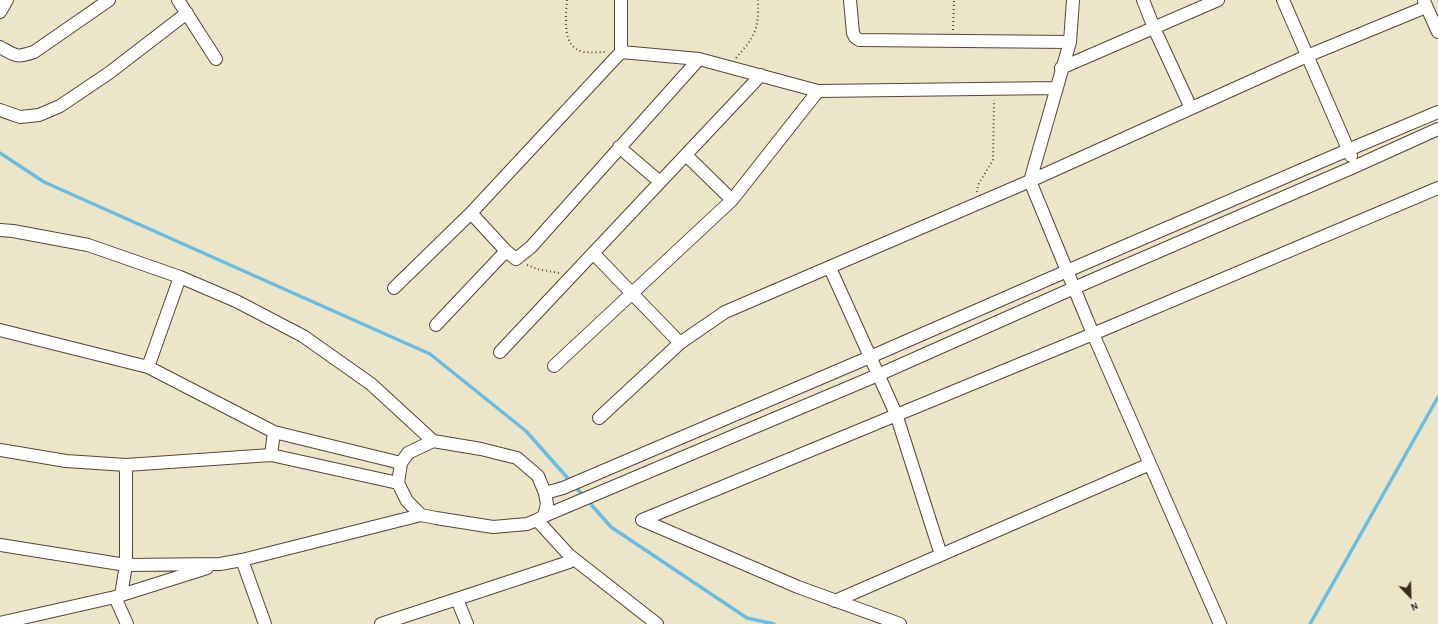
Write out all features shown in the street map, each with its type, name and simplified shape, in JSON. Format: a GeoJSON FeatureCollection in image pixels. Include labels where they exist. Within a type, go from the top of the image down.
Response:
{"type":"FeatureCollection","features":[{"type":"Feature","properties":{"kind":"street"},"geometry":{"type":"LineString","coordinates":[[0,12],[7,0]]}},
{"type":"Feature","properties":{"kind":"street"},"geometry":{"type":"LineString","coordinates":[[0,46],[15,56],[23,56],[34,52],[109,0]]}},
{"type":"Feature","properties":{"kind":"street"},"geometry":{"type":"LineString","coordinates":[[178,0],[216,59]]}},
{"type":"Feature","properties":{"kind":"street"},"geometry":{"type":"LineString","coordinates":[[394,288],[471,213],[621,52],[621,0]]}},
{"type":"Feature","properties":{"kind":"street"},"geometry":{"type":"LineString","coordinates":[[850,0],[853,33],[859,40],[1070,42]]}},
{"type":"Feature","properties":{"kind":"street"},"geometry":{"type":"LineString","coordinates":[[1073,0],[1070,42],[1061,68],[1057,88],[1030,181],[1093,334],[1220,624]]}},
{"type":"Feature","properties":{"kind":"street"},"geometry":{"type":"LineString","coordinates":[[1143,0],[1154,28],[1191,108]]}},
{"type":"Feature","properties":{"kind":"street"},"geometry":{"type":"LineString","coordinates":[[1061,68],[1218,0]]}},
{"type":"Feature","properties":{"kind":"street"},"geometry":{"type":"LineString","coordinates":[[1283,0],[1356,166]]}},
{"type":"Feature","properties":{"kind":"street"},"geometry":{"type":"LineString","coordinates":[[599,418],[680,343],[725,312],[1030,181],[1425,3],[1438,32]]}},
{"type":"Feature","properties":{"kind":"street"},"geometry":{"type":"LineString","coordinates":[[0,110],[20,117],[39,115],[60,106],[109,73],[187,13]]}},
{"type":"Feature","properties":{"kind":"street"},"geometry":{"type":"LineString","coordinates":[[621,52],[699,59],[818,91],[1057,88]]}},
{"type":"Feature","properties":{"kind":"street"},"geometry":{"type":"LineString","coordinates":[[471,213],[506,251],[516,259],[530,247],[699,59]]}},
{"type":"Feature","properties":{"kind":"street"},"geometry":{"type":"LineString","coordinates":[[500,352],[760,75]]}},
{"type":"Feature","properties":{"kind":"street"},"geometry":{"type":"LineString","coordinates":[[554,366],[732,200],[818,91]]}},
{"type":"Feature","properties":{"kind":"street"},"geometry":{"type":"LineString","coordinates":[[545,492],[563,488],[1438,112]]}},
{"type":"Feature","properties":{"kind":"street"},"geometry":{"type":"LineString","coordinates":[[0,624],[118,596],[220,564],[242,560],[421,515],[493,527],[527,524],[878,375],[1438,129]]}},
{"type":"Feature","properties":{"kind":"street"},"geometry":{"type":"LineString","coordinates":[[620,147],[660,182]]}},
{"type":"Feature","properties":{"kind":"street"},"geometry":{"type":"LineString","coordinates":[[686,154],[732,200]]}},
{"type":"Feature","properties":{"kind":"street"},"geometry":{"type":"LineString","coordinates":[[900,624],[798,587],[642,520],[1093,334],[1438,188]]}},
{"type":"Feature","properties":{"kind":"street"},"geometry":{"type":"LineString","coordinates":[[0,230],[88,245],[180,277],[236,301],[303,336],[370,384],[433,440],[481,449],[516,458],[538,476],[545,492],[547,504],[541,518]]}},
{"type":"Feature","properties":{"kind":"street"},"geometry":{"type":"LineString","coordinates":[[436,325],[506,251]]}},
{"type":"Feature","properties":{"kind":"street"},"geometry":{"type":"LineString","coordinates":[[593,253],[680,343]]}},
{"type":"Feature","properties":{"kind":"street"},"geometry":{"type":"LineString","coordinates":[[830,268],[896,414],[941,555]]}},
{"type":"Feature","properties":{"kind":"street"},"geometry":{"type":"LineString","coordinates":[[148,367],[180,277]]}},
{"type":"Feature","properties":{"kind":"street"},"geometry":{"type":"LineString","coordinates":[[0,330],[148,367],[274,432],[401,463]]}},
{"type":"Feature","properties":{"kind":"street"},"geometry":{"type":"LineString","coordinates":[[271,455],[274,432]]}},
{"type":"Feature","properties":{"kind":"street"},"geometry":{"type":"LineString","coordinates":[[421,515],[408,501],[398,483],[401,463],[408,453],[433,440]]}},
{"type":"Feature","properties":{"kind":"street"},"geometry":{"type":"LineString","coordinates":[[0,450],[66,461],[126,465],[271,455],[398,483]]}},
{"type":"Feature","properties":{"kind":"street"},"geometry":{"type":"LineString","coordinates":[[835,601],[1150,464]]}},
{"type":"Feature","properties":{"kind":"street"},"geometry":{"type":"LineString","coordinates":[[126,465],[126,565],[118,596],[128,624]]}},
{"type":"Feature","properties":{"kind":"street"},"geometry":{"type":"LineString","coordinates":[[541,518],[569,555],[657,624]]}},
{"type":"Feature","properties":{"kind":"street"},"geometry":{"type":"LineString","coordinates":[[0,545],[126,565],[220,564]]}},
{"type":"Feature","properties":{"kind":"street"},"geometry":{"type":"LineString","coordinates":[[381,624],[566,564],[569,562],[569,555]]}},
{"type":"Feature","properties":{"kind":"street"},"geometry":{"type":"LineString","coordinates":[[242,560],[265,624]]}},
{"type":"Feature","properties":{"kind":"street"},"geometry":{"type":"LineString","coordinates":[[457,599],[467,624]]}},
{"type":"Feature","properties":{"kind":"path"},"geometry":{"type":"LineString","coordinates":[[567,0],[568,35],[569,40],[575,49],[584,52],[621,52]]}},
{"type":"Feature","properties":{"kind":"path"},"geometry":{"type":"LineString","coordinates":[[729,67],[748,43],[757,28],[758,0]]}},
{"type":"Feature","properties":{"kind":"path"},"geometry":{"type":"LineString","coordinates":[[952,41],[954,0]]}},
{"type":"Feature","properties":{"kind":"path"},"geometry":{"type":"LineString","coordinates":[[980,203],[977,192],[978,185],[993,160],[995,88]]}},
{"type":"Feature","properties":{"kind":"path"},"geometry":{"type":"LineString","coordinates":[[516,259],[537,270],[572,275]]}},
{"type":"Feature","properties":{"kind":"waterway"},"geometry":{"type":"LineString","coordinates":[[0,153],[44,182],[430,354],[526,431],[611,527],[747,618],[774,624]]}},
{"type":"Feature","properties":{"kind":"waterway"},"geometry":{"type":"LineString","coordinates":[[1310,624],[1438,397]]}}]}
